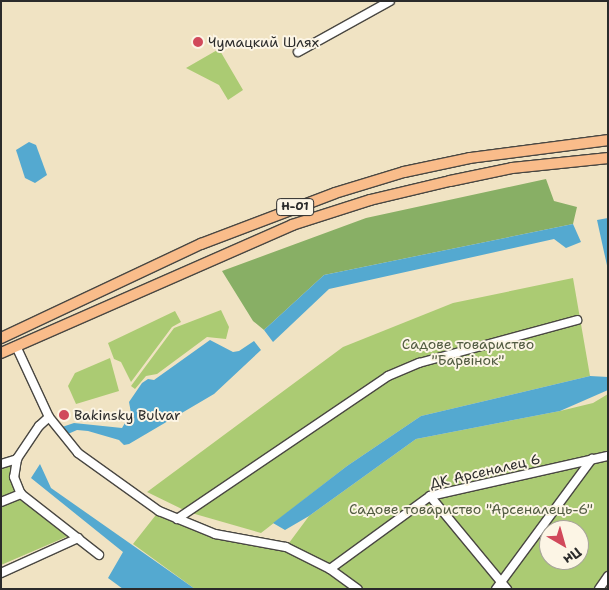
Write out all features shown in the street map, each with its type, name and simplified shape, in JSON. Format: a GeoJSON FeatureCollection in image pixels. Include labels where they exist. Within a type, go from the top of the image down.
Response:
{"type":"FeatureCollection","features":[{"type":"Feature","properties":{"kind":"main road","name":"Н-01"},"geometry":{"type":"LineString","coordinates":[[1,338],[201,244],[335,193],[404,172],[470,158],[608,140]]}},
{"type":"Feature","properties":{"kind":"main road","name":"Н-01"},"geometry":{"type":"LineString","coordinates":[[1,353],[301,222],[370,200],[512,168],[608,158]]}},
{"type":"Feature","properties":{"kind":"street"},"geometry":{"type":"LineString","coordinates":[[298,52],[390,1]]}},
{"type":"Feature","properties":{"kind":"street"},"geometry":{"type":"LineString","coordinates":[[177,519],[388,376],[418,363],[577,320]]}},
{"type":"Feature","properties":{"kind":"street"},"geometry":{"type":"LineString","coordinates":[[16,346],[49,417],[78,453],[159,512],[215,534],[286,547],[330,569],[358,589]]}},
{"type":"Feature","properties":{"kind":"street"},"geometry":{"type":"LineString","coordinates":[[49,417],[39,426],[17,459],[14,477],[21,494],[99,555]]}},
{"type":"Feature","properties":{"kind":"street","name":"ДК Арсеналец 6"},"geometry":{"type":"LineString","coordinates":[[330,569],[430,496],[608,456]]}},
{"type":"Feature","properties":{"kind":"street"},"geometry":{"type":"LineString","coordinates":[[1,464],[17,459]]}},
{"type":"Feature","properties":{"kind":"street"},"geometry":{"type":"LineString","coordinates":[[498,586],[592,459]]}},
{"type":"Feature","properties":{"kind":"street"},"geometry":{"type":"LineString","coordinates":[[1,502],[21,494]]}},
{"type":"Feature","properties":{"kind":"street"},"geometry":{"type":"LineString","coordinates":[[430,496],[498,586],[507,589]]}},
{"type":"Feature","properties":{"kind":"street"},"geometry":{"type":"LineString","coordinates":[[1,573],[78,538]]}},
{"type":"Feature","properties":{"kind":"street"},"geometry":{"type":"LineString","coordinates":[[598,589],[608,576]]}},
{"type":"Feature","properties":{"kind":"green space"},"geometry":{"type":"Polygon","coordinates":[[[219,49],[243,90],[228,100],[219,85],[186,68],[219,49]]]}},
{"type":"Feature","properties":{"kind":"green space"},"geometry":{"type":"Polygon","coordinates":[[[546,179],[554,201],[577,207],[573,224],[324,275],[264,330],[253,321],[222,271],[366,218],[546,179]]]}},
{"type":"Feature","properties":{"kind":"green space","name":"Садове товариство \"Барвінок\""},"geometry":{"type":"Polygon","coordinates":[[[573,278],[590,376],[421,416],[347,466],[261,533],[188,512],[147,492],[343,347],[453,303],[573,278]]]}},
{"type":"Feature","properties":{"kind":"green space"},"geometry":{"type":"Polygon","coordinates":[[[221,310],[229,327],[226,339],[207,337],[157,374],[146,376],[135,389],[131,386],[174,328],[221,310]]]}},
{"type":"Feature","properties":{"kind":"green space"},"geometry":{"type":"Polygon","coordinates":[[[175,311],[181,322],[172,327],[131,382],[121,362],[114,359],[108,343],[175,311]]]}},
{"type":"Feature","properties":{"kind":"green space"},"geometry":{"type":"Polygon","coordinates":[[[110,358],[119,391],[76,404],[68,386],[75,373],[110,358]]]}},
{"type":"Feature","properties":{"kind":"green space","name":"Садове товариство \"Арсеналець-6\""},"geometry":{"type":"Polygon","coordinates":[[[608,394],[608,589],[195,589],[133,544],[159,511],[215,534],[286,547],[309,516],[416,439],[593,403],[608,394]]]}},
{"type":"Feature","properties":{"kind":"green space"},"geometry":{"type":"Polygon","coordinates":[[[9,461],[21,494],[73,534],[1,565],[1,464],[9,461]]]}},
{"type":"Feature","properties":{"kind":"water"},"geometry":{"type":"Polygon","coordinates":[[[29,142],[36,145],[47,175],[35,183],[25,178],[16,150],[29,142]]]}},
{"type":"Feature","properties":{"kind":"water"},"geometry":{"type":"Polygon","coordinates":[[[608,218],[608,270],[597,220],[608,218]]]}},
{"type":"Feature","properties":{"kind":"water"},"geometry":{"type":"Polygon","coordinates":[[[573,224],[581,242],[566,248],[554,239],[329,289],[273,342],[264,330],[324,275],[573,224]]]}},
{"type":"Feature","properties":{"kind":"water"},"geometry":{"type":"Polygon","coordinates":[[[210,340],[233,352],[239,351],[254,341],[261,350],[214,394],[129,444],[124,445],[119,440],[88,431],[77,430],[68,434],[62,427],[74,423],[122,428],[131,413],[129,402],[142,383],[148,379],[154,380],[210,340]]]}},
{"type":"Feature","properties":{"kind":"water"},"geometry":{"type":"Polygon","coordinates":[[[590,376],[608,377],[608,390],[560,411],[416,439],[309,516],[285,530],[273,523],[347,466],[421,416],[590,376]]]}},
{"type":"Feature","properties":{"kind":"water"},"geometry":{"type":"Polygon","coordinates":[[[40,464],[51,488],[195,589],[123,589],[108,578],[123,552],[31,478],[40,464]]]}},
{"type":"Feature","properties":{"kind":"place","name":"Чумацкий Шлях"},"geometry":{"type":"Point","coordinates":[198,42]}},
{"type":"Feature","properties":{"kind":"place","name":"Bakinsky Bulvar"},"geometry":{"type":"Point","coordinates":[64,415]}}]}
